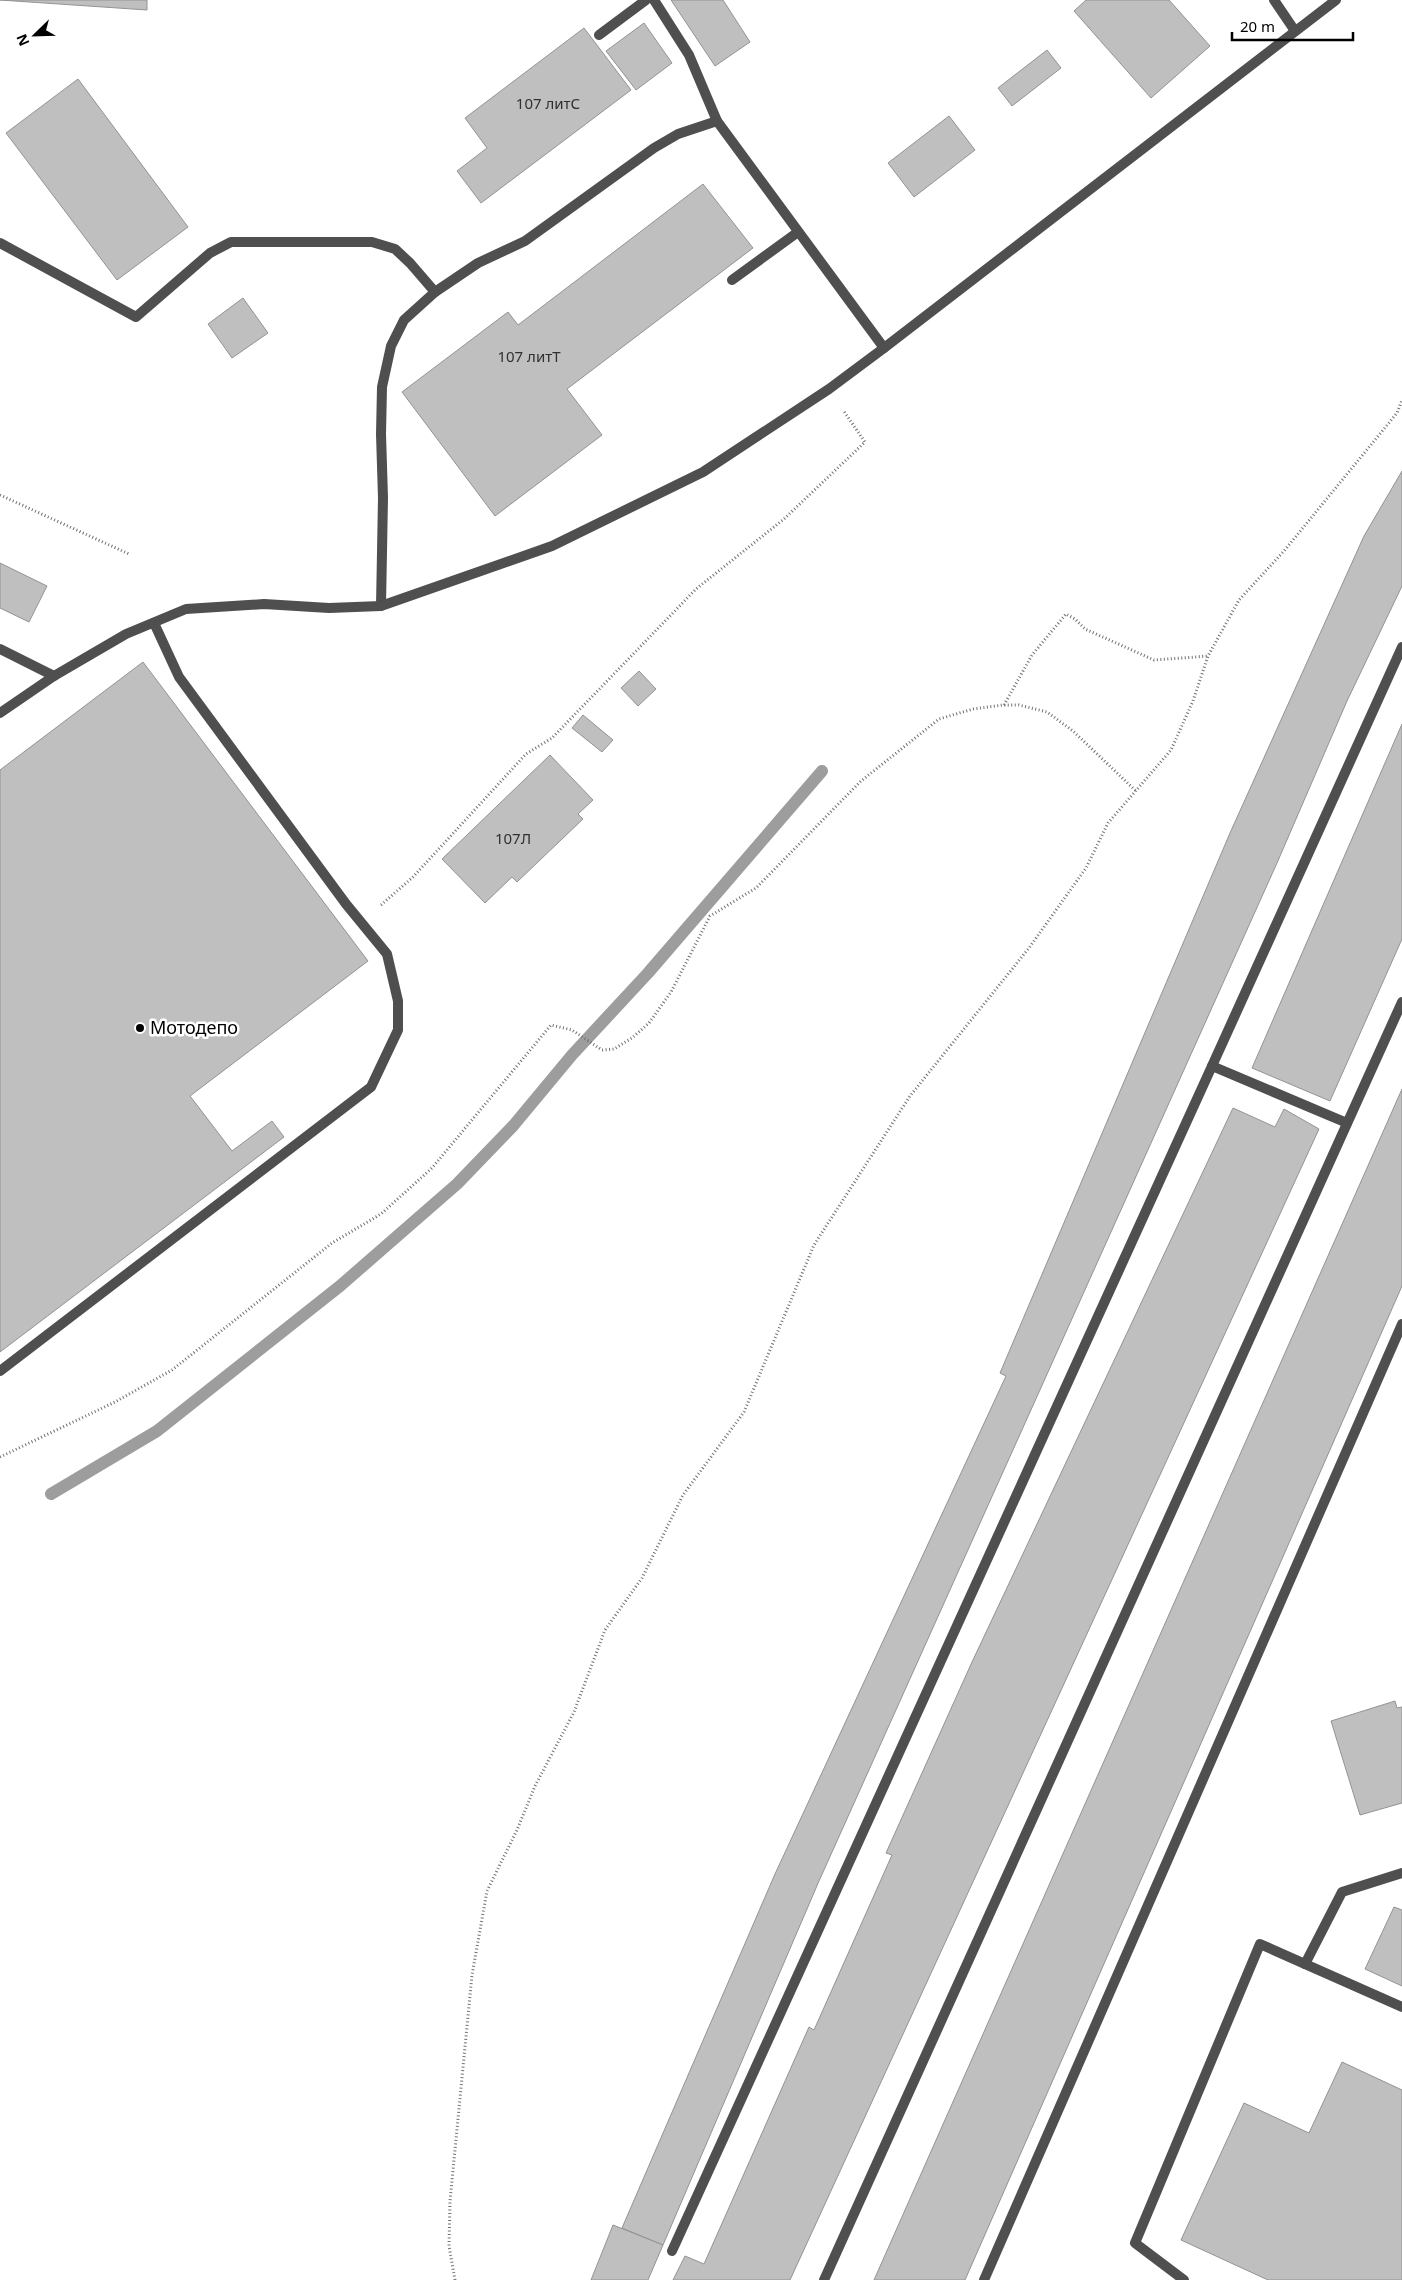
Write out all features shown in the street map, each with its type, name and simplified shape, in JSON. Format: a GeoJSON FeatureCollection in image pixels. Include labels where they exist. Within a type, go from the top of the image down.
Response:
{"type":"FeatureCollection","features":[{"type":"Feature","properties":{"kind":"lane"},"geometry":{"type":"LineString","coordinates":[[599,34],[646,0]]}},
{"type":"Feature","properties":{"kind":"lane"},"geometry":{"type":"LineString","coordinates":[[654,0],[689,55],[716,121],[884,348]]}},
{"type":"Feature","properties":{"kind":"lane"},"geometry":{"type":"LineString","coordinates":[[1274,0],[1295,31]]}},
{"type":"Feature","properties":{"kind":"lane"},"geometry":{"type":"LineString","coordinates":[[0,713],[54,676],[126,634],[186,609],[264,604],[329,608],[381,606],[552,546],[703,472],[829,389],[884,348],[1336,0]]}},
{"type":"Feature","properties":{"kind":"lane"},"geometry":{"type":"LineString","coordinates":[[381,606],[383,498],[382,387],[391,346],[404,320],[434,292],[478,263],[525,241],[654,148],[678,134],[716,121]]}},
{"type":"Feature","properties":{"kind":"lane"},"geometry":{"type":"LineString","coordinates":[[732,280],[798,232]]}},
{"type":"Feature","properties":{"kind":"lane"},"geometry":{"type":"LineString","coordinates":[[0,243],[136,317],[210,254],[231,242],[372,242],[395,249],[410,263],[434,292]]}},
{"type":"Feature","properties":{"kind":"lane"},"geometry":{"type":"LineString","coordinates":[[0,1371],[371,1087],[398,1030],[398,1002],[387,954],[361,923],[179,677],[154,622]]}},
{"type":"Feature","properties":{"kind":"lane"},"geometry":{"type":"LineString","coordinates":[[672,2251],[1402,647]]}},
{"type":"Feature","properties":{"kind":"lane"},"geometry":{"type":"LineString","coordinates":[[0,649],[54,676]]}},
{"type":"Feature","properties":{"kind":"lane"},"geometry":{"type":"LineString","coordinates":[[824,2280],[1402,1002]]}},
{"type":"Feature","properties":{"kind":"lane"},"geometry":{"type":"LineString","coordinates":[[1212,1066],[1347,1123]]}},
{"type":"Feature","properties":{"kind":"lane"},"geometry":{"type":"LineString","coordinates":[[984,2280],[1402,1324]]}},
{"type":"Feature","properties":{"kind":"lane"},"geometry":{"type":"LineString","coordinates":[[1305,1964],[1342,1892],[1402,1873]]}},
{"type":"Feature","properties":{"kind":"lane"},"geometry":{"type":"LineString","coordinates":[[1184,2280],[1135,2243],[1260,1944],[1402,2007]]}},
{"type":"Feature","properties":{"kind":"path"},"geometry":{"type":"LineString","coordinates":[[361,923],[413,877],[526,754],[552,738],[696,589],[784,518],[865,442],[829,389]]}},
{"type":"Feature","properties":{"kind":"path"},"geometry":{"type":"LineString","coordinates":[[455,2280],[449,2246],[450,2201],[472,1975],[487,1891],[517,1830],[535,1786],[574,1712],[605,1630],[642,1578],[683,1495],[744,1412],[814,1245],[910,1096],[1028,948],[1086,868],[1108,823],[1171,750],[1193,701],[1208,656],[1239,600],[1284,550],[1397,413],[1402,400]]}},
{"type":"Feature","properties":{"kind":"path"},"geometry":{"type":"LineString","coordinates":[[0,495],[130,554]]}},
{"type":"Feature","properties":{"kind":"path"},"geometry":{"type":"LineString","coordinates":[[1003,705],[1032,655],[1066,614],[1075,619],[1085,630],[1154,660],[1208,656]]}},
{"type":"Feature","properties":{"kind":"path"},"geometry":{"type":"LineString","coordinates":[[0,1457],[115,1402],[172,1370],[332,1243],[380,1214],[432,1168],[551,1026],[572,1030],[602,1050],[614,1049],[632,1038],[649,1023],[671,992],[710,916],[756,888],[861,781],[939,719],[974,709],[1003,705],[1020,705],[1047,712],[1073,731],[1136,792]]}},
{"type":"Feature","properties":{"kind":"building"},"geometry":{"type":"Polygon","coordinates":[[[0,0],[147,0],[147,10],[0,0]]]}},
{"type":"Feature","properties":{"kind":"building"},"geometry":{"type":"Polygon","coordinates":[[[671,0],[723,0],[750,42],[715,66],[671,0]]]}},
{"type":"Feature","properties":{"kind":"building"},"geometry":{"type":"Polygon","coordinates":[[[1086,0],[1169,0],[1210,46],[1151,98],[1074,11],[1086,0]]]}},
{"type":"Feature","properties":{"kind":"building"},"geometry":{"type":"Polygon","coordinates":[[[644,23],[672,63],[636,90],[606,51],[644,23]]]}},
{"type":"Feature","properties":{"kind":"building"},"geometry":{"type":"Polygon","coordinates":[[[584,28],[631,90],[481,203],[457,171],[487,148],[465,118],[584,28]]]}},
{"type":"Feature","properties":{"kind":"building"},"geometry":{"type":"Polygon","coordinates":[[[1047,50],[1061,68],[1012,106],[998,88],[1047,50]]]}},
{"type":"Feature","properties":{"kind":"building"},"geometry":{"type":"Polygon","coordinates":[[[78,79],[188,227],[117,280],[6,133],[78,79]]]}},
{"type":"Feature","properties":{"kind":"building"},"geometry":{"type":"Polygon","coordinates":[[[949,116],[975,150],[914,197],[888,163],[949,116]]]}},
{"type":"Feature","properties":{"kind":"building"},"geometry":{"type":"Polygon","coordinates":[[[703,184],[753,248],[567,389],[602,435],[495,516],[402,392],[508,312],[518,325],[703,184]]]}},
{"type":"Feature","properties":{"kind":"building"},"geometry":{"type":"Polygon","coordinates":[[[243,298],[268,333],[232,358],[208,324],[243,298]]]}},
{"type":"Feature","properties":{"kind":"building"},"geometry":{"type":"Polygon","coordinates":[[[1402,471],[1402,586],[1347,701],[1277,863],[819,1881],[663,2245],[622,2228],[775,1874],[1006,1376],[1000,1373],[1230,833],[1364,536],[1402,471]]]}},
{"type":"Feature","properties":{"kind":"building"},"geometry":{"type":"Polygon","coordinates":[[[0,563],[47,586],[29,622],[0,608],[0,563]]]}},
{"type":"Feature","properties":{"kind":"building","name":"Мотодепо"},"geometry":{"type":"Polygon","coordinates":[[[143,662],[368,961],[190,1096],[232,1151],[272,1121],[284,1137],[0,1352],[0,770],[143,662]]]}},
{"type":"Feature","properties":{"kind":"building"},"geometry":{"type":"Polygon","coordinates":[[[639,671],[656,689],[638,706],[621,688],[639,671]]]}},
{"type":"Feature","properties":{"kind":"building"},"geometry":{"type":"Polygon","coordinates":[[[583,715],[613,740],[602,752],[572,728],[583,715]]]}},
{"type":"Feature","properties":{"kind":"building"},"geometry":{"type":"Polygon","coordinates":[[[1402,724],[1402,939],[1330,1101],[1252,1068],[1402,724]]]}},
{"type":"Feature","properties":{"kind":"building"},"geometry":{"type":"Polygon","coordinates":[[[550,755],[593,800],[578,814],[583,819],[517,882],[512,877],[485,903],[442,859],[550,755]]]}},
{"type":"Feature","properties":{"kind":"building"},"geometry":{"type":"Polygon","coordinates":[[[1402,1089],[1402,1286],[965,2280],[874,2280],[1402,1089]]]}},
{"type":"Feature","properties":{"kind":"building"},"geometry":{"type":"Polygon","coordinates":[[[1233,1108],[1275,1127],[1284,1109],[1319,1129],[790,2280],[673,2280],[685,2256],[704,2264],[809,2027],[814,2030],[892,1855],[886,1853],[972,1662],[1233,1108]]]}},
{"type":"Feature","properties":{"kind":"building"},"geometry":{"type":"Polygon","coordinates":[[[1395,1701],[1397,1708],[1402,1707],[1402,1803],[1360,1815],[1331,1721],[1395,1701]]]}},
{"type":"Feature","properties":{"kind":"building"},"geometry":{"type":"Polygon","coordinates":[[[1394,1907],[1402,1910],[1402,1986],[1365,1969],[1394,1907]]]}},
{"type":"Feature","properties":{"kind":"building"},"geometry":{"type":"Polygon","coordinates":[[[1342,2062],[1402,2090],[1402,2280],[1268,2280],[1181,2240],[1244,2103],[1309,2133],[1342,2062]]]}},
{"type":"Feature","properties":{"kind":"building"},"geometry":{"type":"Polygon","coordinates":[[[613,2225],[663,2245],[648,2280],[591,2280],[613,2225]]]}},
{"type":"Feature","properties":{"kind":"waterway"},"geometry":{"type":"LineString","coordinates":[[51,1494],[157,1431],[340,1286],[457,1184],[513,1126],[572,1055],[648,973],[822,771]]}},
{"type":"Feature","properties":{"kind":"place","name":"Мотодепо"},"geometry":{"type":"Point","coordinates":[140,1028]}}]}
